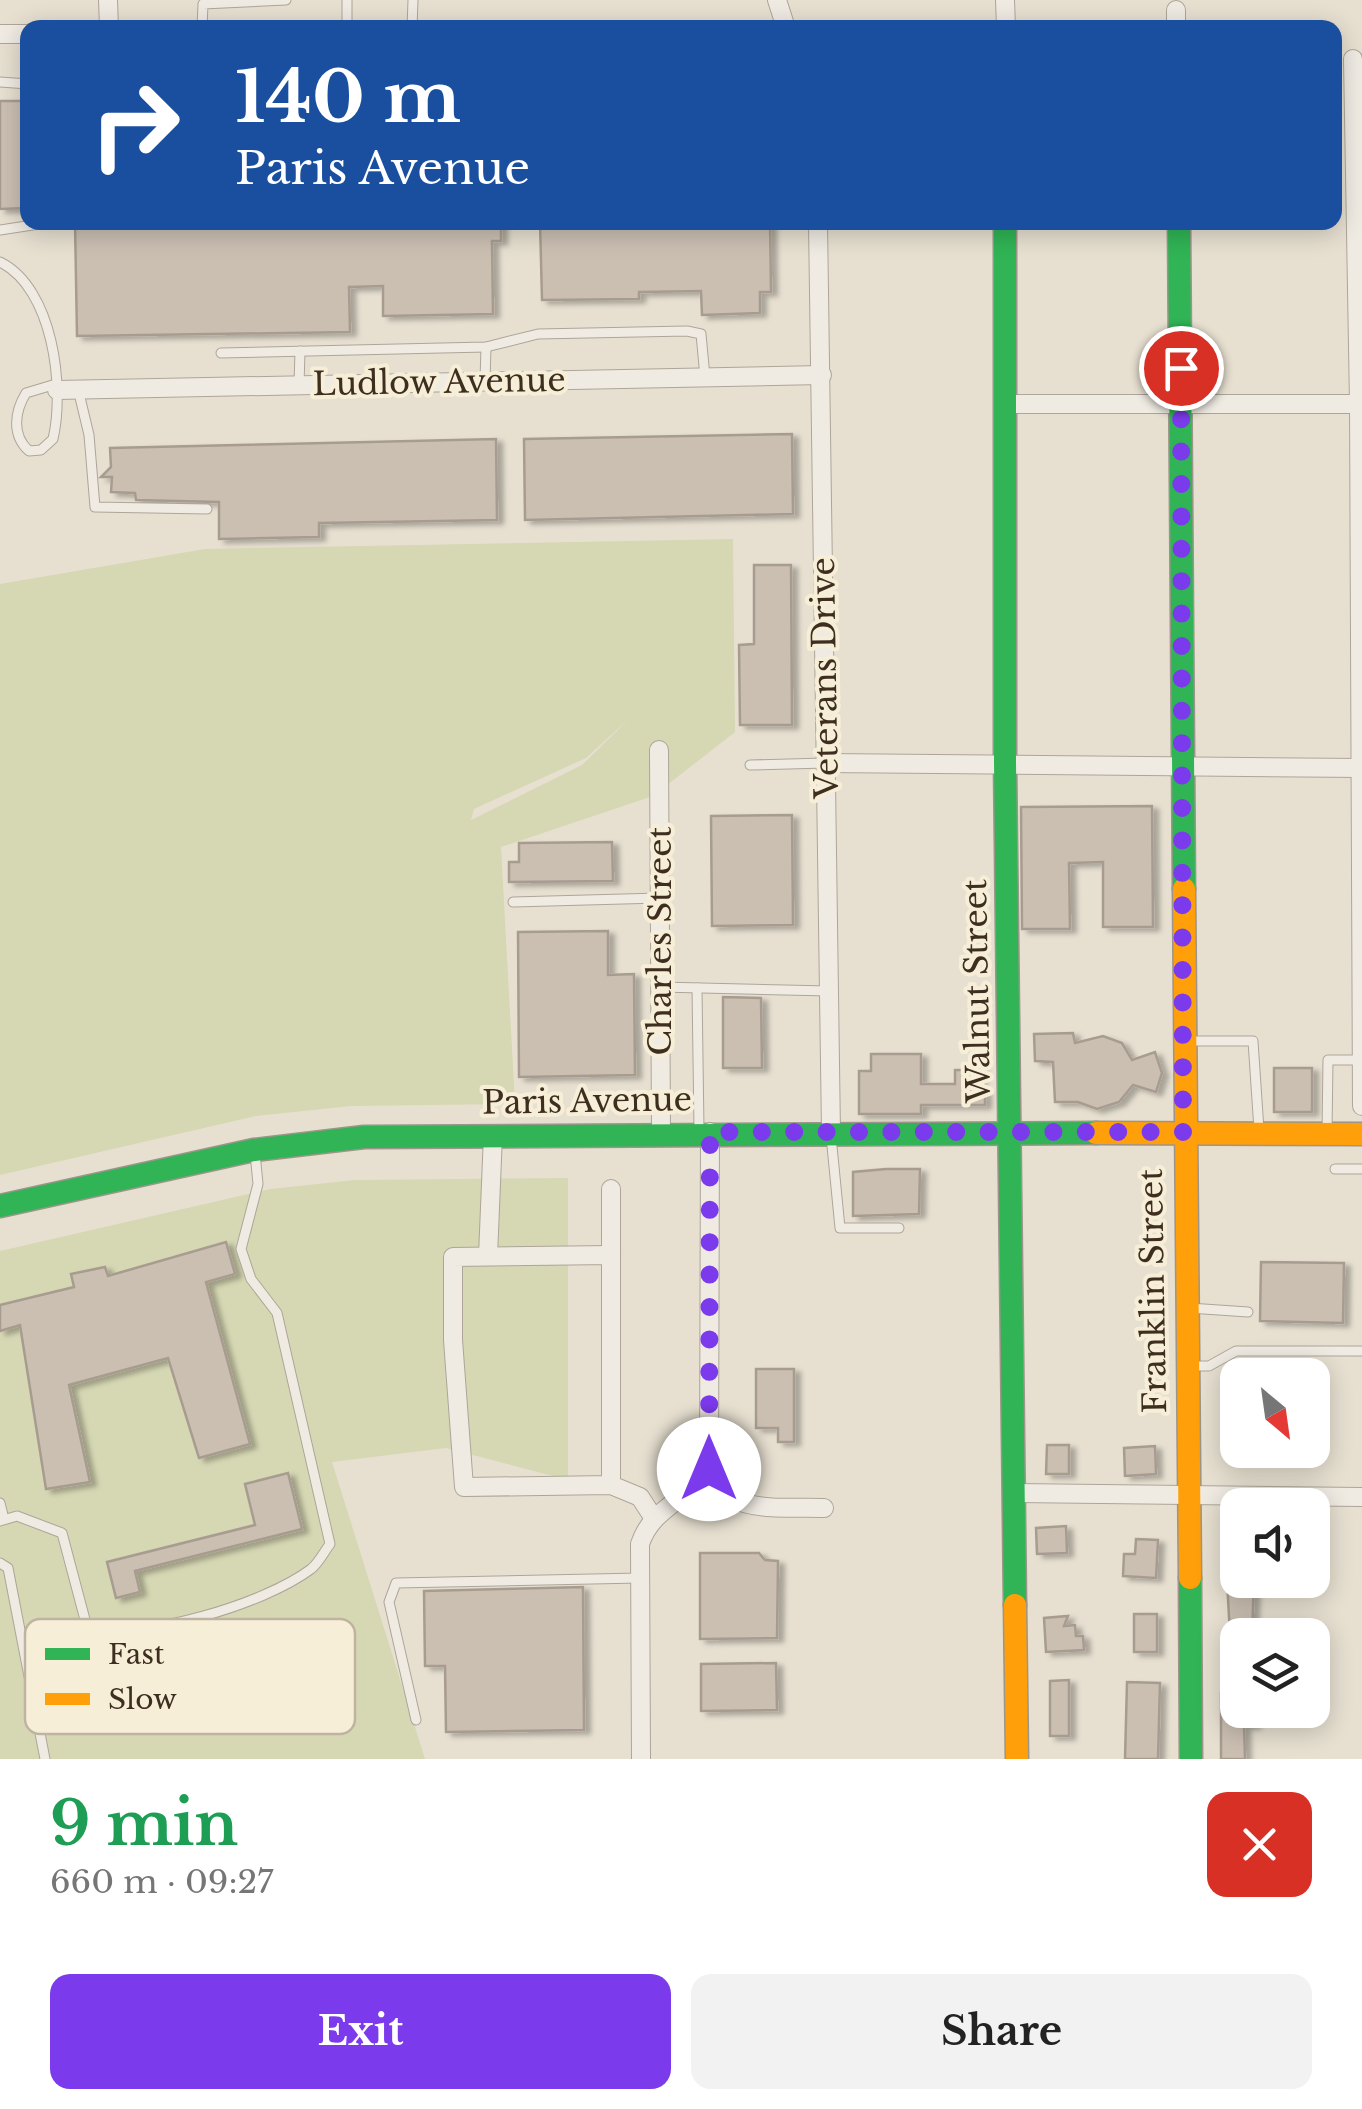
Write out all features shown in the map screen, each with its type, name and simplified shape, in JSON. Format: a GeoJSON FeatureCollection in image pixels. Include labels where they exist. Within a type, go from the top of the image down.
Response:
{"type":"FeatureCollection","features":[{"type":"Feature","properties":{"kind":"street"},"geometry":{"type":"LineString","coordinates":[[1353,59],[1361,404],[1362,1106]]}},
{"type":"Feature","properties":{"kind":"street","name":"Veterans Drive"},"geometry":{"type":"LineString","coordinates":[[818,230],[831,1133]]}},
{"type":"Feature","properties":{"kind":"street","name":"Walnut Street"},"geometry":{"type":"LineString","coordinates":[[1005,230],[1006,763],[1017,1759]]}},
{"type":"Feature","properties":{"kind":"street","name":"Franklin Street"},"geometry":{"type":"LineString","coordinates":[[1179,230],[1182,1041],[1191,1759]]}},
{"type":"Feature","properties":{"kind":"street","name":"Ludlow Avenue"},"geometry":{"type":"LineString","coordinates":[[56,387],[822,375]]}},
{"type":"Feature","properties":{"kind":"street"},"geometry":{"type":"LineString","coordinates":[[1004,404],[1361,404]]}},
{"type":"Feature","properties":{"kind":"street","name":"Charles Street"},"geometry":{"type":"LineString","coordinates":[[659,750],[660,1132]]}},
{"type":"Feature","properties":{"kind":"street"},"geometry":{"type":"LineString","coordinates":[[825,763],[1360,768]]}},
{"type":"Feature","properties":{"kind":"street","name":"Paris Avenue"},"geometry":{"type":"LineString","coordinates":[[3,1205],[254,1150],[327,1139],[660,1132],[1362,1134]]}},
{"type":"Feature","properties":{"kind":"street"},"geometry":{"type":"LineString","coordinates":[[704,1132],[709,1469],[724,1496],[741,1504],[824,1508]]}},
{"type":"Feature","properties":{"kind":"street"},"geometry":{"type":"LineString","coordinates":[[488,1256],[493,1135]]}},
{"type":"Feature","properties":{"kind":"street"},"geometry":{"type":"LineString","coordinates":[[610,1190],[611,1485]]}},
{"type":"Feature","properties":{"kind":"street"},"geometry":{"type":"LineString","coordinates":[[611,1255],[453,1256],[453,1340],[464,1487],[611,1485],[640,1497],[653,1517]]}},
{"type":"Feature","properties":{"kind":"street"},"geometry":{"type":"LineString","coordinates":[[641,1759],[640,1544],[653,1517],[697,1488],[709,1469]]}},
{"type":"Feature","properties":{"kind":"street"},"geometry":{"type":"LineString","coordinates":[[1014,1493],[1362,1498]]}},
{"type":"Feature","properties":{"kind":"lane"},"geometry":{"type":"LineString","coordinates":[[202,20],[203,4],[286,0]]}},
{"type":"Feature","properties":{"kind":"lane"},"geometry":{"type":"LineString","coordinates":[[0,262],[18,271],[36,296],[56,387],[53,439],[41,450],[30,451],[17,430],[17,408],[26,393],[56,387]]}},
{"type":"Feature","properties":{"kind":"lane"},"geometry":{"type":"LineString","coordinates":[[221,353],[486,348],[556,333],[700,334],[705,378]]}},
{"type":"Feature","properties":{"kind":"lane"},"geometry":{"type":"LineString","coordinates":[[485,382],[486,348]]}},
{"type":"Feature","properties":{"kind":"lane"},"geometry":{"type":"LineString","coordinates":[[299,385],[300,351]]}},
{"type":"Feature","properties":{"kind":"lane"},"geometry":{"type":"LineString","coordinates":[[78,389],[89,435],[94,507],[207,509]]}},
{"type":"Feature","properties":{"kind":"lane"},"geometry":{"type":"LineString","coordinates":[[750,765],[825,763]]}},
{"type":"Feature","properties":{"kind":"lane"},"geometry":{"type":"LineString","coordinates":[[514,902],[660,898]]}},
{"type":"Feature","properties":{"kind":"lane"},"geometry":{"type":"LineString","coordinates":[[660,987],[829,991]]}},
{"type":"Feature","properties":{"kind":"lane"},"geometry":{"type":"LineString","coordinates":[[698,988],[704,1132]]}},
{"type":"Feature","properties":{"kind":"lane"},"geometry":{"type":"LineString","coordinates":[[1182,1041],[1244,1038],[1252,1042],[1259,1133]]}},
{"type":"Feature","properties":{"kind":"lane"},"geometry":{"type":"LineString","coordinates":[[1327,1134],[1328,1060],[1362,1060]]}},
{"type":"Feature","properties":{"kind":"lane"},"geometry":{"type":"LineString","coordinates":[[831,1133],[840,1228],[900,1228]]}},
{"type":"Feature","properties":{"kind":"lane"},"geometry":{"type":"LineString","coordinates":[[173,1619],[255,1597],[313,1568],[330,1544],[277,1313],[251,1278],[242,1249],[258,1184],[254,1150]]}},
{"type":"Feature","properties":{"kind":"lane"},"geometry":{"type":"LineString","coordinates":[[1335,1169],[1362,1169]]}},
{"type":"Feature","properties":{"kind":"lane"},"geometry":{"type":"LineString","coordinates":[[1186,1308],[1248,1312]]}},
{"type":"Feature","properties":{"kind":"lane"},"geometry":{"type":"LineString","coordinates":[[1187,1366],[1209,1366],[1236,1350],[1362,1351]]}},
{"type":"Feature","properties":{"kind":"lane"},"geometry":{"type":"LineString","coordinates":[[0,1503],[2,1520],[17,1516],[62,1534],[85,1619]]}},
{"type":"Feature","properties":{"kind":"lane"},"geometry":{"type":"LineString","coordinates":[[0,1563],[8,1568],[25,1656]]}},
{"type":"Feature","properties":{"kind":"lane"},"geometry":{"type":"LineString","coordinates":[[416,1720],[389,1602],[396,1582],[640,1578]]}},
{"type":"Feature","properties":{"kind":"lane"},"geometry":{"type":"LineString","coordinates":[[40,1734],[45,1759]]}},
{"type":"Feature","properties":{"kind":"green space"},"geometry":{"type":"Polygon","coordinates":[[[733,539],[735,732],[653,796],[501,847],[515,1104],[351,1106],[256,1116],[0,1175],[0,584],[205,549],[733,539]],[[631,717],[586,758],[474,809],[471,820],[582,765],[631,717]]]}},
{"type":"Feature","properties":{"kind":"green space"},"geometry":{"type":"Polygon","coordinates":[[[568,1178],[568,1480],[446,1448],[332,1462],[425,1759],[0,1759],[0,1251],[270,1189],[355,1180],[568,1178]]]}},
{"type":"Feature","properties":{"kind":"building"},"geometry":{"type":"Polygon","coordinates":[[[0,101],[20,101],[20,208],[0,209],[0,101]]]}},
{"type":"Feature","properties":{"kind":"building"},"geometry":{"type":"Polygon","coordinates":[[[75,230],[501,230],[501,241],[492,241],[493,314],[383,316],[383,286],[349,287],[350,332],[77,336],[75,230]]]}},
{"type":"Feature","properties":{"kind":"building"},"geometry":{"type":"Polygon","coordinates":[[[540,230],[770,230],[771,292],[760,292],[760,313],[702,315],[701,291],[639,292],[639,299],[542,300],[540,230]]]}},
{"type":"Feature","properties":{"kind":"building"},"geometry":{"type":"Polygon","coordinates":[[[792,434],[793,514],[525,520],[524,439],[792,434]]]}},
{"type":"Feature","properties":{"kind":"building"},"geometry":{"type":"Polygon","coordinates":[[[496,439],[497,520],[319,523],[319,537],[219,539],[219,502],[136,500],[135,493],[111,492],[112,477],[101,477],[111,467],[110,448],[496,439]]]}},
{"type":"Feature","properties":{"kind":"building"},"geometry":{"type":"Polygon","coordinates":[[[754,565],[791,565],[792,725],[740,725],[739,645],[754,644],[754,565]]]}},
{"type":"Feature","properties":{"kind":"building"},"geometry":{"type":"Polygon","coordinates":[[[1152,806],[1153,927],[1103,927],[1103,862],[1069,863],[1070,929],[1022,929],[1021,807],[1152,806]]]}},
{"type":"Feature","properties":{"kind":"building"},"geometry":{"type":"Polygon","coordinates":[[[792,815],[793,925],[712,926],[711,816],[792,815]]]}},
{"type":"Feature","properties":{"kind":"building"},"geometry":{"type":"Polygon","coordinates":[[[612,842],[613,881],[509,882],[509,862],[519,862],[519,843],[612,842]]]}},
{"type":"Feature","properties":{"kind":"building"},"geometry":{"type":"Polygon","coordinates":[[[608,931],[608,975],[634,974],[635,1075],[519,1077],[518,932],[608,931]]]}},
{"type":"Feature","properties":{"kind":"building"},"geometry":{"type":"Polygon","coordinates":[[[723,997],[761,998],[762,1068],[723,1068],[723,997]]]}},
{"type":"Feature","properties":{"kind":"building"},"geometry":{"type":"Polygon","coordinates":[[[1073,1033],[1075,1043],[1103,1036],[1122,1043],[1132,1060],[1155,1052],[1162,1073],[1156,1092],[1133,1085],[1119,1102],[1097,1109],[1078,1102],[1055,1102],[1053,1062],[1035,1061],[1034,1034],[1073,1033]]]}},
{"type":"Feature","properties":{"kind":"building"},"geometry":{"type":"Polygon","coordinates":[[[871,1054],[921,1054],[921,1084],[955,1084],[955,1070],[964,1070],[964,1063],[980,1063],[979,1090],[985,1091],[985,1105],[921,1105],[921,1114],[859,1114],[859,1071],[871,1071],[871,1054]]]}},
{"type":"Feature","properties":{"kind":"building"},"geometry":{"type":"Polygon","coordinates":[[[1274,1068],[1312,1068],[1312,1112],[1274,1112],[1274,1068]]]}},
{"type":"Feature","properties":{"kind":"building"},"geometry":{"type":"Polygon","coordinates":[[[920,1169],[919,1214],[853,1216],[853,1172],[920,1169]]]}},
{"type":"Feature","properties":{"kind":"building"},"geometry":{"type":"Polygon","coordinates":[[[226,1242],[235,1274],[206,1282],[250,1444],[199,1458],[168,1358],[69,1385],[90,1482],[46,1489],[20,1325],[0,1331],[0,1305],[74,1287],[71,1274],[105,1267],[108,1276],[226,1242]]]}},
{"type":"Feature","properties":{"kind":"building"},"geometry":{"type":"Polygon","coordinates":[[[1261,1262],[1344,1263],[1343,1323],[1260,1321],[1261,1262]]]}},
{"type":"Feature","properties":{"kind":"building"},"geometry":{"type":"Polygon","coordinates":[[[756,1369],[794,1369],[794,1442],[778,1442],[778,1428],[756,1428],[756,1369]]]}},
{"type":"Feature","properties":{"kind":"building"},"geometry":{"type":"Polygon","coordinates":[[[1047,1445],[1069,1445],[1069,1474],[1046,1474],[1047,1445]]]}},
{"type":"Feature","properties":{"kind":"building"},"geometry":{"type":"Polygon","coordinates":[[[1155,1446],[1156,1474],[1125,1476],[1124,1448],[1155,1446]]]}},
{"type":"Feature","properties":{"kind":"building"},"geometry":{"type":"Polygon","coordinates":[[[288,1473],[302,1529],[135,1571],[140,1592],[116,1598],[107,1562],[255,1525],[245,1484],[288,1473]]]}},
{"type":"Feature","properties":{"kind":"building"},"geometry":{"type":"Polygon","coordinates":[[[1066,1526],[1067,1553],[1037,1554],[1036,1528],[1066,1526]]]}},
{"type":"Feature","properties":{"kind":"building"},"geometry":{"type":"Polygon","coordinates":[[[1136,1539],[1158,1540],[1156,1578],[1123,1576],[1124,1554],[1135,1554],[1136,1539]]]}},
{"type":"Feature","properties":{"kind":"building"},"geometry":{"type":"Polygon","coordinates":[[[700,1553],[759,1553],[765,1560],[778,1561],[777,1638],[700,1639],[700,1553]]]}},
{"type":"Feature","properties":{"kind":"building"},"geometry":{"type":"Polygon","coordinates":[[[583,1587],[584,1730],[446,1732],[445,1666],[425,1666],[424,1591],[583,1587]]]}},
{"type":"Feature","properties":{"kind":"building"},"geometry":{"type":"Polygon","coordinates":[[[1228,1598],[1253,1598],[1253,1618],[1229,1618],[1228,1598]]]}},
{"type":"Feature","properties":{"kind":"building"},"geometry":{"type":"Polygon","coordinates":[[[1134,1614],[1157,1614],[1157,1652],[1134,1652],[1134,1614]]]}},
{"type":"Feature","properties":{"kind":"building"},"geometry":{"type":"Polygon","coordinates":[[[1068,1616],[1064,1626],[1075,1625],[1076,1636],[1083,1636],[1084,1650],[1046,1652],[1044,1618],[1068,1616]]]}},
{"type":"Feature","properties":{"kind":"building"},"geometry":{"type":"Polygon","coordinates":[[[776,1663],[777,1710],[701,1711],[701,1664],[776,1663]]]}},
{"type":"Feature","properties":{"kind":"building"},"geometry":{"type":"Polygon","coordinates":[[[1069,1680],[1069,1736],[1050,1736],[1050,1681],[1069,1680]]]}},
{"type":"Feature","properties":{"kind":"building"},"geometry":{"type":"Polygon","coordinates":[[[1127,1682],[1160,1683],[1158,1759],[1125,1759],[1127,1682]]]}},
{"type":"Feature","properties":{"kind":"building"},"geometry":{"type":"Polygon","coordinates":[[[1221,1728],[1244,1728],[1245,1759],[1221,1759],[1221,1728]]]}},
{"type":"Feature","properties":{"kind":"traffic: fast"},"geometry":{"type":"LineString","coordinates":[[1005,230],[1005,763],[1015,1605]]}},
{"type":"Feature","properties":{"kind":"traffic: fast"},"geometry":{"type":"LineString","coordinates":[[1179,230],[1184,889]]}},
{"type":"Feature","properties":{"kind":"traffic: fast"},"geometry":{"type":"LineString","coordinates":[[0,1206],[254,1150],[364,1137],[1096,1133]]}},
{"type":"Feature","properties":{"kind":"traffic: fast"},"geometry":{"type":"LineString","coordinates":[[1190,1578],[1191,1759]]}},
{"type":"Feature","properties":{"kind":"traffic: slow"},"geometry":{"type":"LineString","coordinates":[[1184,889],[1190,1578]]}},
{"type":"Feature","properties":{"kind":"traffic: slow"},"geometry":{"type":"LineString","coordinates":[[1096,1133],[1362,1134]]}},
{"type":"Feature","properties":{"kind":"traffic: slow"},"geometry":{"type":"LineString","coordinates":[[1015,1605],[1017,1759]]}},
{"type":"Feature","properties":{"kind":"route"},"geometry":{"type":"LineString","coordinates":[[709,1469],[710,1132],[1183,1132],[1181,368]]}}]}
